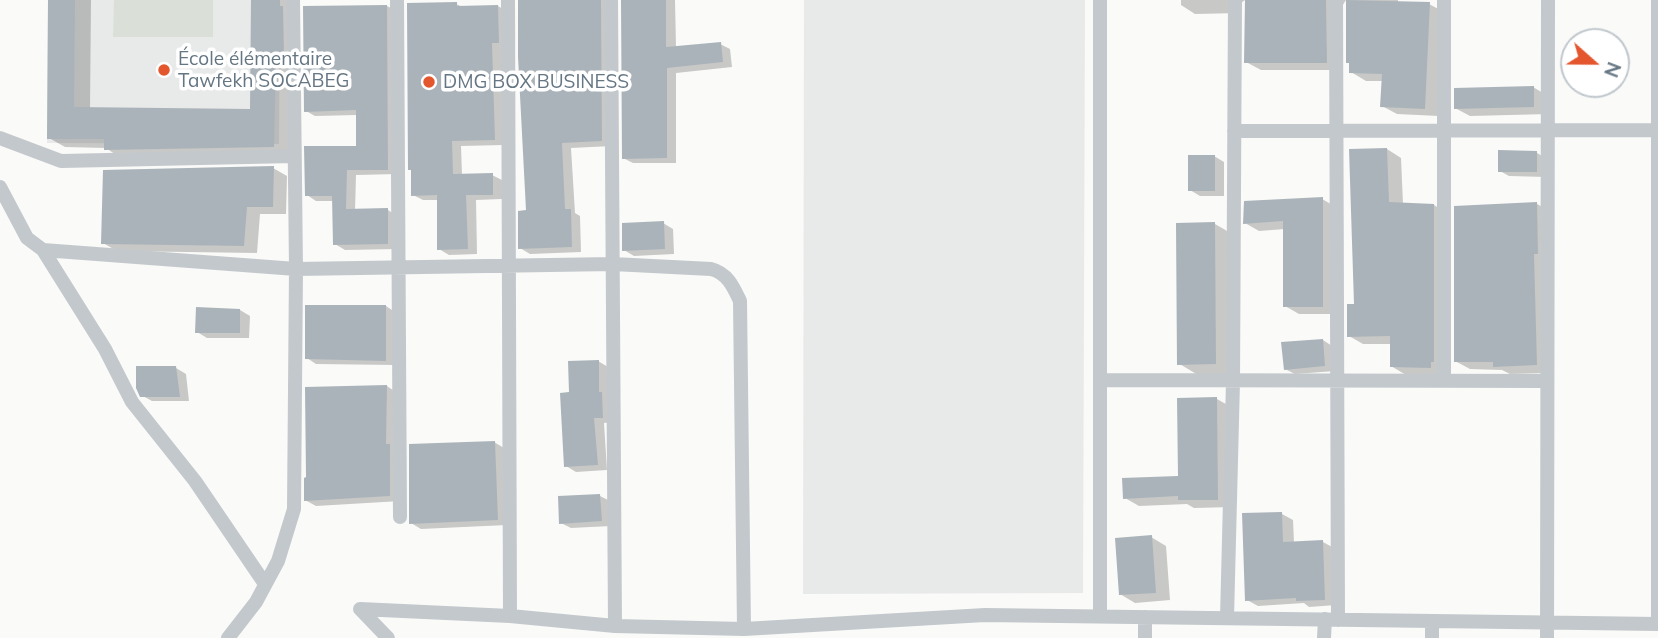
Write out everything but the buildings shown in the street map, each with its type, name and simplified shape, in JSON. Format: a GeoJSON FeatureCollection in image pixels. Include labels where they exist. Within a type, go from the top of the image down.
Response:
{"type":"FeatureCollection","features":[{"type":"Feature","properties":{"kind":"street"},"geometry":{"type":"LineString","coordinates":[[228,638],[256,602],[278,561],[294,509],[296,269],[293,0]]}},
{"type":"Feature","properties":{"kind":"street"},"geometry":{"type":"LineString","coordinates":[[397,0],[400,517]]}},
{"type":"Feature","properties":{"kind":"street"},"geometry":{"type":"LineString","coordinates":[[508,0],[510,616]]}},
{"type":"Feature","properties":{"kind":"street"},"geometry":{"type":"LineString","coordinates":[[611,0],[615,626]]}},
{"type":"Feature","properties":{"kind":"street"},"geometry":{"type":"LineString","coordinates":[[1100,0],[1100,616]]}},
{"type":"Feature","properties":{"kind":"street"},"geometry":{"type":"LineString","coordinates":[[1227,618],[1233,381],[1235,0]]}},
{"type":"Feature","properties":{"kind":"street"},"geometry":{"type":"LineString","coordinates":[[1324,638],[1331,620],[1337,380],[1336,0]]}},
{"type":"Feature","properties":{"kind":"street"},"geometry":{"type":"LineString","coordinates":[[1444,0],[1444,381]]}},
{"type":"Feature","properties":{"kind":"street"},"geometry":{"type":"LineString","coordinates":[[1547,638],[1548,0]]}},
{"type":"Feature","properties":{"kind":"street"},"geometry":{"type":"LineString","coordinates":[[388,638],[360,609],[510,616],[615,626],[744,629],[985,615],[1658,624],[1658,0]]}},
{"type":"Feature","properties":{"kind":"street"},"geometry":{"type":"LineString","coordinates":[[1234,131],[1658,130]]}},
{"type":"Feature","properties":{"kind":"street"},"geometry":{"type":"LineString","coordinates":[[0,138],[61,161],[295,156]]}},
{"type":"Feature","properties":{"kind":"street"},"geometry":{"type":"LineString","coordinates":[[0,187],[27,238],[43,250],[105,349],[132,402],[195,481],[265,584]]}},
{"type":"Feature","properties":{"kind":"street"},"geometry":{"type":"LineString","coordinates":[[43,250],[296,269],[613,264],[711,269],[721,272],[733,285],[740,301],[744,629]]}},
{"type":"Feature","properties":{"kind":"street"},"geometry":{"type":"LineString","coordinates":[[1100,380],[1547,381]]}},
{"type":"Feature","properties":{"kind":"street"},"geometry":{"type":"LineString","coordinates":[[1145,617],[1145,638]]}},
{"type":"Feature","properties":{"kind":"street"},"geometry":{"type":"LineString","coordinates":[[1432,621],[1432,638]]}},
{"type":"Feature","properties":{"kind":"shaded area","name":"École élémentaire Tawfekh SOCABEG"},"geometry":{"type":"Polygon","coordinates":[[[48,0],[280,0],[279,144],[47,143],[48,0]]]}},
{"type":"Feature","properties":{"kind":"shaded area"},"geometry":{"type":"Polygon","coordinates":[[[114,0],[213,0],[213,37],[113,37],[114,0]]]}},
{"type":"Feature","properties":{"kind":"shaded area"},"geometry":{"type":"Polygon","coordinates":[[[804,0],[1085,0],[1083,593],[803,594],[804,0]]]}},
{"type":"Feature","properties":{"kind":"place","name":"École élémentaire Tawfekh SOCABEG"},"geometry":{"type":"Point","coordinates":[164,70]}},
{"type":"Feature","properties":{"kind":"place","name":"DMG BOX BUSINESS"},"geometry":{"type":"Point","coordinates":[429,82]}}]}
